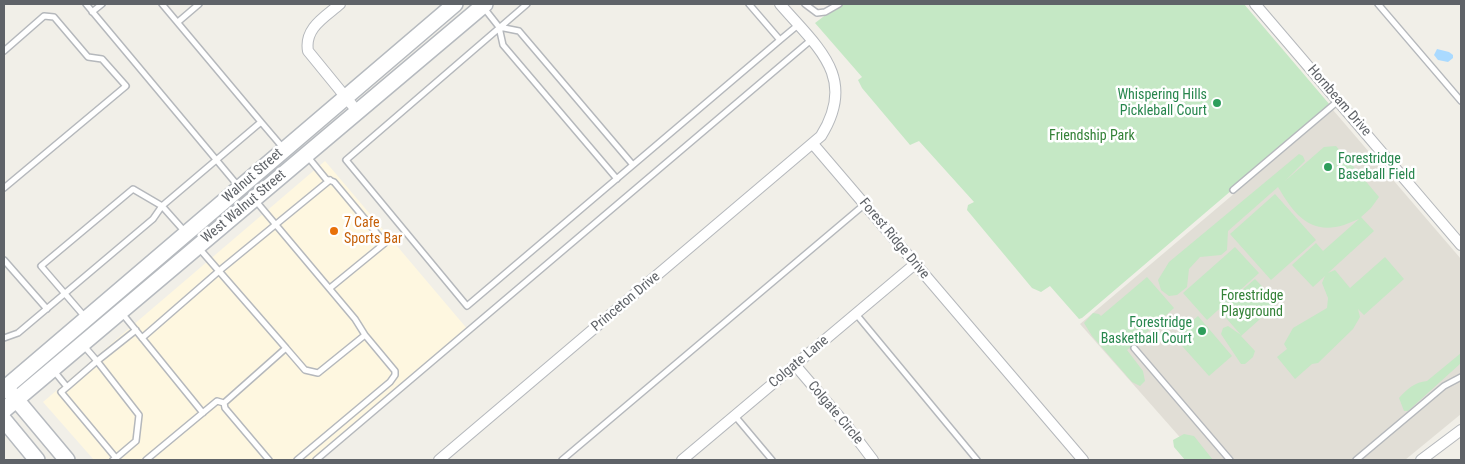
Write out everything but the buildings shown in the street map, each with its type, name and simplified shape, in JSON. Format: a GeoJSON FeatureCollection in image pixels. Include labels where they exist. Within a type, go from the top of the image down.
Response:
{"type":"FeatureCollection","features":[{"type":"Feature","properties":{"kind":"main road","name":"Walnut Street"},"geometry":{"type":"LineString","coordinates":[[4,388],[455,4]]}},
{"type":"Feature","properties":{"kind":"main road","name":"West Walnut Street"},"geometry":{"type":"LineString","coordinates":[[4,410],[482,4]]}},
{"type":"Feature","properties":{"kind":"main road"},"geometry":{"type":"LineString","coordinates":[[4,388],[66,460]]}},
{"type":"Feature","properties":{"kind":"main road"},"geometry":{"type":"LineString","coordinates":[[4,420],[37,460]]}},
{"type":"Feature","properties":{"kind":"street"},"geometry":{"type":"LineString","coordinates":[[340,4],[315,25],[306,41],[308,51],[357,111]]}},
{"type":"Feature","properties":{"kind":"street"},"geometry":{"type":"LineString","coordinates":[[780,4],[826,59],[834,75],[836,92],[834,108],[827,125],[813,144]]}},
{"type":"Feature","properties":{"kind":"street","name":"Hornbeam Drive"},"geometry":{"type":"LineString","coordinates":[[1255,4],[1461,245]]}},
{"type":"Feature","properties":{"kind":"street","name":"Forest Ridge Drive"},"geometry":{"type":"LineString","coordinates":[[813,144],[1083,460]]}},
{"type":"Feature","properties":{"kind":"street","name":"Princeton Drive"},"geometry":{"type":"LineString","coordinates":[[440,460],[813,144]]}},
{"type":"Feature","properties":{"kind":"street","name":"Colgate Lane"},"geometry":{"type":"LineString","coordinates":[[682,460],[915,264]]}},
{"type":"Feature","properties":{"kind":"street","name":"Colgate Circle"},"geometry":{"type":"LineString","coordinates":[[795,365],[848,427],[873,460]]}},
{"type":"Feature","properties":{"kind":"street"},"geometry":{"type":"LineString","coordinates":[[1420,460],[1461,430]]}},
{"type":"Feature","properties":{"kind":"lane"},"geometry":{"type":"LineString","coordinates":[[86,4],[239,187]]}},
{"type":"Feature","properties":{"kind":"lane"},"geometry":{"type":"LineString","coordinates":[[92,12],[102,4]]}},
{"type":"Feature","properties":{"kind":"lane"},"geometry":{"type":"LineString","coordinates":[[162,4],[284,149]]}},
{"type":"Feature","properties":{"kind":"lane"},"geometry":{"type":"LineString","coordinates":[[178,22],[199,4]]}},
{"type":"Feature","properties":{"kind":"lane"},"geometry":{"type":"LineString","coordinates":[[482,4],[499,27],[503,45],[617,179]]}},
{"type":"Feature","properties":{"kind":"lane"},"geometry":{"type":"LineString","coordinates":[[527,4],[346,160],[467,306],[798,25]]}},
{"type":"Feature","properties":{"kind":"lane"},"geometry":{"type":"LineString","coordinates":[[750,4],[780,40]]}},
{"type":"Feature","properties":{"kind":"lane"},"geometry":{"type":"LineString","coordinates":[[805,4],[817,13],[825,12],[839,4]]}},
{"type":"Feature","properties":{"kind":"lane"},"geometry":{"type":"LineString","coordinates":[[1378,4],[1461,101]]}},
{"type":"Feature","properties":{"kind":"lane"},"geometry":{"type":"LineString","coordinates":[[4,51],[44,16],[54,17],[88,57],[102,59],[126,86],[4,188]]}},
{"type":"Feature","properties":{"kind":"lane"},"geometry":{"type":"LineString","coordinates":[[499,27],[519,30],[632,165]]}},
{"type":"Feature","properties":{"kind":"lane"},"geometry":{"type":"LineString","coordinates":[[316,460],[811,40]]}},
{"type":"Feature","properties":{"kind":"lane"},"geometry":{"type":"LineString","coordinates":[[1233,190],[1338,101]]}},
{"type":"Feature","properties":{"kind":"lane"},"geometry":{"type":"LineString","coordinates":[[4,338],[18,333],[65,294],[153,219],[162,206],[261,122]]}},
{"type":"Feature","properties":{"kind":"lane"},"geometry":{"type":"LineString","coordinates":[[306,154],[326,178],[334,182],[384,243],[330,288]]}},
{"type":"Feature","properties":{"kind":"lane"},"geometry":{"type":"LineString","coordinates":[[142,338],[330,180]]}},
{"type":"Feature","properties":{"kind":"lane"},"geometry":{"type":"LineString","coordinates":[[86,319],[41,266],[133,189],[162,206],[305,370],[318,373],[365,334]]}},
{"type":"Feature","properties":{"kind":"lane"},"geometry":{"type":"LineString","coordinates":[[254,198],[330,288],[395,371],[395,375],[390,382],[297,460]]}},
{"type":"Feature","properties":{"kind":"lane"},"geometry":{"type":"LineString","coordinates":[[562,460],[865,204]]}},
{"type":"Feature","properties":{"kind":"lane"},"geometry":{"type":"LineString","coordinates":[[4,260],[47,309]]}},
{"type":"Feature","properties":{"kind":"lane"},"geometry":{"type":"LineString","coordinates":[[121,311],[203,413]]}},
{"type":"Feature","properties":{"kind":"lane"},"geometry":{"type":"LineString","coordinates":[[856,314],[977,460]]}},
{"type":"Feature","properties":{"kind":"lane"},"geometry":{"type":"LineString","coordinates":[[82,344],[97,361],[138,415],[136,441],[115,459],[61,392],[97,361],[136,330]]}},
{"type":"Feature","properties":{"kind":"lane"},"geometry":{"type":"LineString","coordinates":[[224,403],[286,348]]}},
{"type":"Feature","properties":{"kind":"lane"},"geometry":{"type":"LineString","coordinates":[[1134,348],[1230,460]]}},
{"type":"Feature","properties":{"kind":"lane"},"geometry":{"type":"LineString","coordinates":[[52,369],[68,387]]}},
{"type":"Feature","properties":{"kind":"lane"},"geometry":{"type":"LineString","coordinates":[[1356,460],[1444,386],[1461,377]]}},
{"type":"Feature","properties":{"kind":"lane"},"geometry":{"type":"LineString","coordinates":[[146,460],[217,401],[224,403]]}},
{"type":"Feature","properties":{"kind":"lane"},"geometry":{"type":"LineString","coordinates":[[224,403],[225,408],[269,460]]}},
{"type":"Feature","properties":{"kind":"lane"},"geometry":{"type":"LineString","coordinates":[[735,416],[772,460]]}},
{"type":"Feature","properties":{"kind":"shaded area"},"geometry":{"type":"Polygon","coordinates":[[[1333,110],[1461,259],[1461,414],[1405,460],[1200,460],[1080,324],[1333,110]]]}},
{"type":"Feature","properties":{"kind":"shaded area"},"geometry":{"type":"Polygon","coordinates":[[[325,161],[469,331],[320,460],[94,460],[43,402],[325,161]]]}},
{"type":"Feature","properties":{"kind":"green space","name":"Friendship Park"},"geometry":{"type":"Polygon","coordinates":[[[840,4],[1244,4],[1330,105],[1079,319],[1050,286],[1041,292],[1032,288],[967,210],[968,205],[974,202],[919,141],[910,145],[862,88],[858,80],[862,77],[815,23],[840,4]]]}},
{"type":"Feature","properties":{"kind":"green space"},"geometry":{"type":"Polygon","coordinates":[[[1336,146],[1379,197],[1361,217],[1374,231],[1328,273],[1335,270],[1350,288],[1385,257],[1404,279],[1364,315],[1358,309],[1360,317],[1353,329],[1318,363],[1312,364],[1295,379],[1277,357],[1287,349],[1284,344],[1293,328],[1327,308],[1328,298],[1322,283],[1325,276],[1313,287],[1292,265],[1316,243],[1323,251],[1359,219],[1332,228],[1312,224],[1296,213],[1278,187],[1228,231],[1227,250],[1221,255],[1200,257],[1189,269],[1187,287],[1177,295],[1169,296],[1161,290],[1158,280],[1169,262],[1299,154],[1303,156],[1305,161],[1285,181],[1324,147],[1336,146]]]}},
{"type":"Feature","properties":{"kind":"green space"},"geometry":{"type":"Polygon","coordinates":[[[1275,194],[1316,240],[1271,280],[1230,234],[1275,194]]]}},
{"type":"Feature","properties":{"kind":"green space"},"geometry":{"type":"Polygon","coordinates":[[[1235,247],[1259,273],[1207,320],[1183,293],[1235,247]]]}},
{"type":"Feature","properties":{"kind":"green space"},"geometry":{"type":"Polygon","coordinates":[[[1147,277],[1174,308],[1127,350],[1143,371],[1145,381],[1140,386],[1132,382],[1092,336],[1084,323],[1093,313],[1101,316],[1147,277]]]}},
{"type":"Feature","properties":{"kind":"green space","name":"Forestridge Playground"},"geometry":{"type":"Polygon","coordinates":[[[1255,279],[1278,303],[1241,336],[1255,351],[1253,357],[1245,364],[1241,364],[1221,334],[1223,328],[1228,326],[1241,335],[1219,310],[1255,279]]]}},
{"type":"Feature","properties":{"kind":"green space"},"geometry":{"type":"Polygon","coordinates":[[[1198,316],[1232,356],[1209,376],[1174,337],[1198,316]]]}},
{"type":"Feature","properties":{"kind":"green space"},"geometry":{"type":"Polygon","coordinates":[[[1461,353],[1461,363],[1408,411],[1404,411],[1399,398],[1415,384],[1427,381],[1461,353]]]}},
{"type":"Feature","properties":{"kind":"green space"},"geometry":{"type":"Polygon","coordinates":[[[1184,434],[1194,436],[1213,460],[1185,460],[1174,447],[1173,440],[1184,434]]]}},
{"type":"Feature","properties":{"kind":"water"},"geometry":{"type":"Polygon","coordinates":[[[1437,49],[1449,52],[1453,55],[1453,58],[1448,62],[1438,60],[1434,55],[1437,49]]]}},
{"type":"Feature","properties":{"kind":"place","name":"Whispering Hills Pickleball Court"},"geometry":{"type":"Point","coordinates":[1217,103]}},
{"type":"Feature","properties":{"kind":"place","name":"Forestridge Baseball Field"},"geometry":{"type":"Point","coordinates":[1328,167]}},
{"type":"Feature","properties":{"kind":"place","name":"7 Cafe Sports Bar"},"geometry":{"type":"Point","coordinates":[334,231]}},
{"type":"Feature","properties":{"kind":"place","name":"Forestridge Basketball Court"},"geometry":{"type":"Point","coordinates":[1202,331]}}]}
